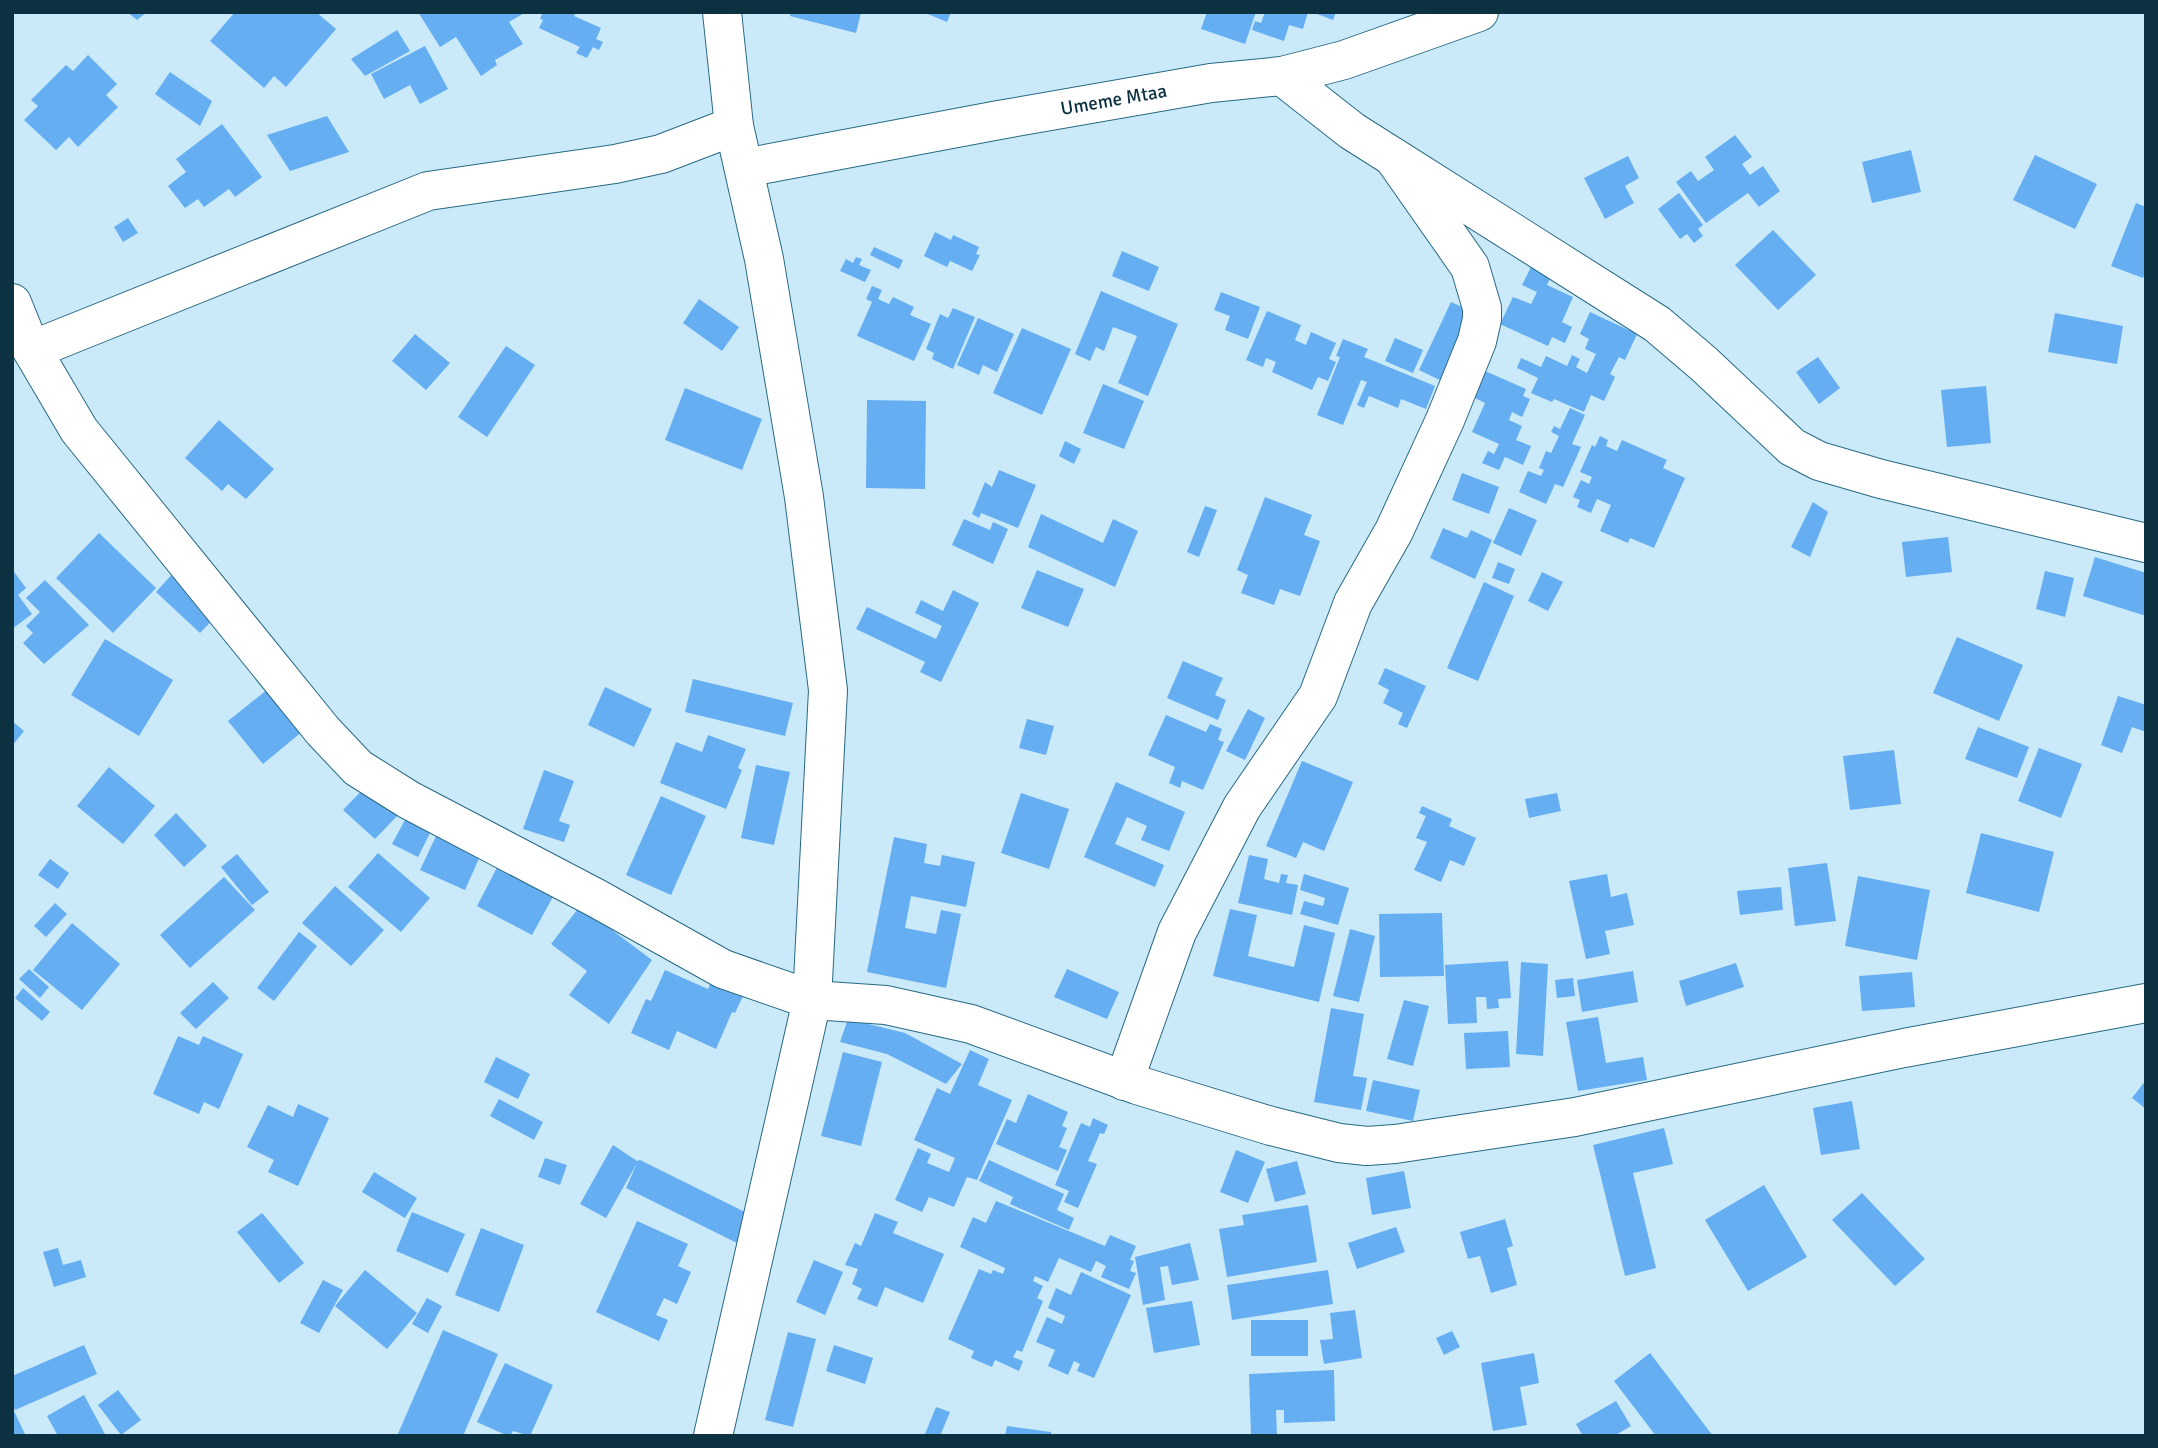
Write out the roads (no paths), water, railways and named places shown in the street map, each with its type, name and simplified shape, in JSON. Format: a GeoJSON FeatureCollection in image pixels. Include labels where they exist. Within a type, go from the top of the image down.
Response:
{"type":"FeatureCollection","features":[{"type":"Feature","properties":{"kind":"street"},"geometry":{"type":"LineString","coordinates":[[713,1436],[812,1000],[828,690],[804,497],[764,259],[734,126],[722,12]]}},
{"type":"Feature","properties":{"kind":"street","name":"Umeme Mtaa"},"geometry":{"type":"LineString","coordinates":[[744,169],[1210,83],[1282,76],[1344,60],[1479,12]]}},
{"type":"Feature","properties":{"kind":"street"},"geometry":{"type":"LineString","coordinates":[[1282,76],[1352,131],[1392,158],[1657,324],[1792,447],[1810,456],[1881,479],[2146,543]]}},
{"type":"Feature","properties":{"kind":"street"},"geometry":{"type":"LineString","coordinates":[[32,350],[428,191],[615,164],[662,153],[734,126]]}},
{"type":"Feature","properties":{"kind":"street"},"geometry":{"type":"LineString","coordinates":[[1124,1080],[1177,932],[1242,807],[1318,696],[1353,604],[1400,518],[1445,420],[1477,341],[1482,308],[1470,267],[1392,158]]}},
{"type":"Feature","properties":{"kind":"street"},"geometry":{"type":"LineString","coordinates":[[12,303],[32,350],[79,430],[285,687],[358,768],[409,800],[596,898],[723,969],[812,1000],[886,1005],[971,1024],[1124,1080],[1271,1126],[1339,1143],[1367,1146],[1575,1117],[1904,1048],[2146,1003]]}}]}
